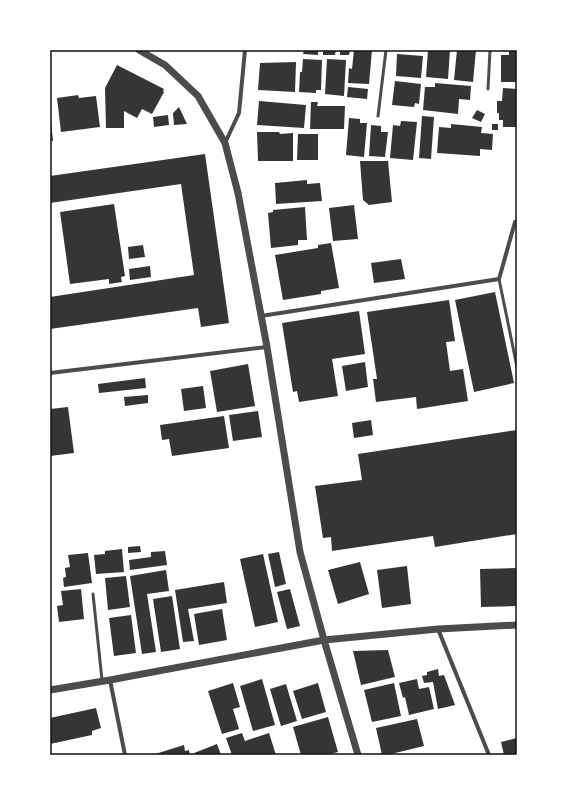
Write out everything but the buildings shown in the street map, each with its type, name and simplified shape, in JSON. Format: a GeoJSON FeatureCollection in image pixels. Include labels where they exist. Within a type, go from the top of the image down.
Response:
{"type":"FeatureCollection","features":[{"type":"Feature","properties":{"kind":"street"},"geometry":{"type":"LineString","coordinates":[[138,50],[165,65],[198,96],[225,143],[238,193],[267,347],[300,552],[358,755]]}},
{"type":"Feature","properties":{"kind":"street"},"geometry":{"type":"LineString","coordinates":[[225,143],[239,112],[245,50]]}},
{"type":"Feature","properties":{"kind":"street"},"geometry":{"type":"LineString","coordinates":[[261,316],[499,279],[515,222],[517,222]]}},
{"type":"Feature","properties":{"kind":"street"},"geometry":{"type":"LineString","coordinates":[[50,373],[267,347]]}},
{"type":"Feature","properties":{"kind":"street"},"geometry":{"type":"LineString","coordinates":[[50,690],[324,640],[438,629],[517,625]]}},
{"type":"Feature","properties":{"kind":"street"},"geometry":{"type":"LineString","coordinates":[[438,629],[489,755]]}},
{"type":"Feature","properties":{"kind":"street"},"geometry":{"type":"LineString","coordinates":[[110,680],[125,755]]}},
{"type":"Feature","properties":{"kind":"lane"},"geometry":{"type":"LineString","coordinates":[[378,116],[386,50]]}},
{"type":"Feature","properties":{"kind":"lane"},"geometry":{"type":"LineString","coordinates":[[488,89],[490,50]]}},
{"type":"Feature","properties":{"kind":"lane"},"geometry":{"type":"LineString","coordinates":[[499,279],[517,367]]}},
{"type":"Feature","properties":{"kind":"lane"},"geometry":{"type":"LineString","coordinates":[[93,594],[102,681]]}}]}
